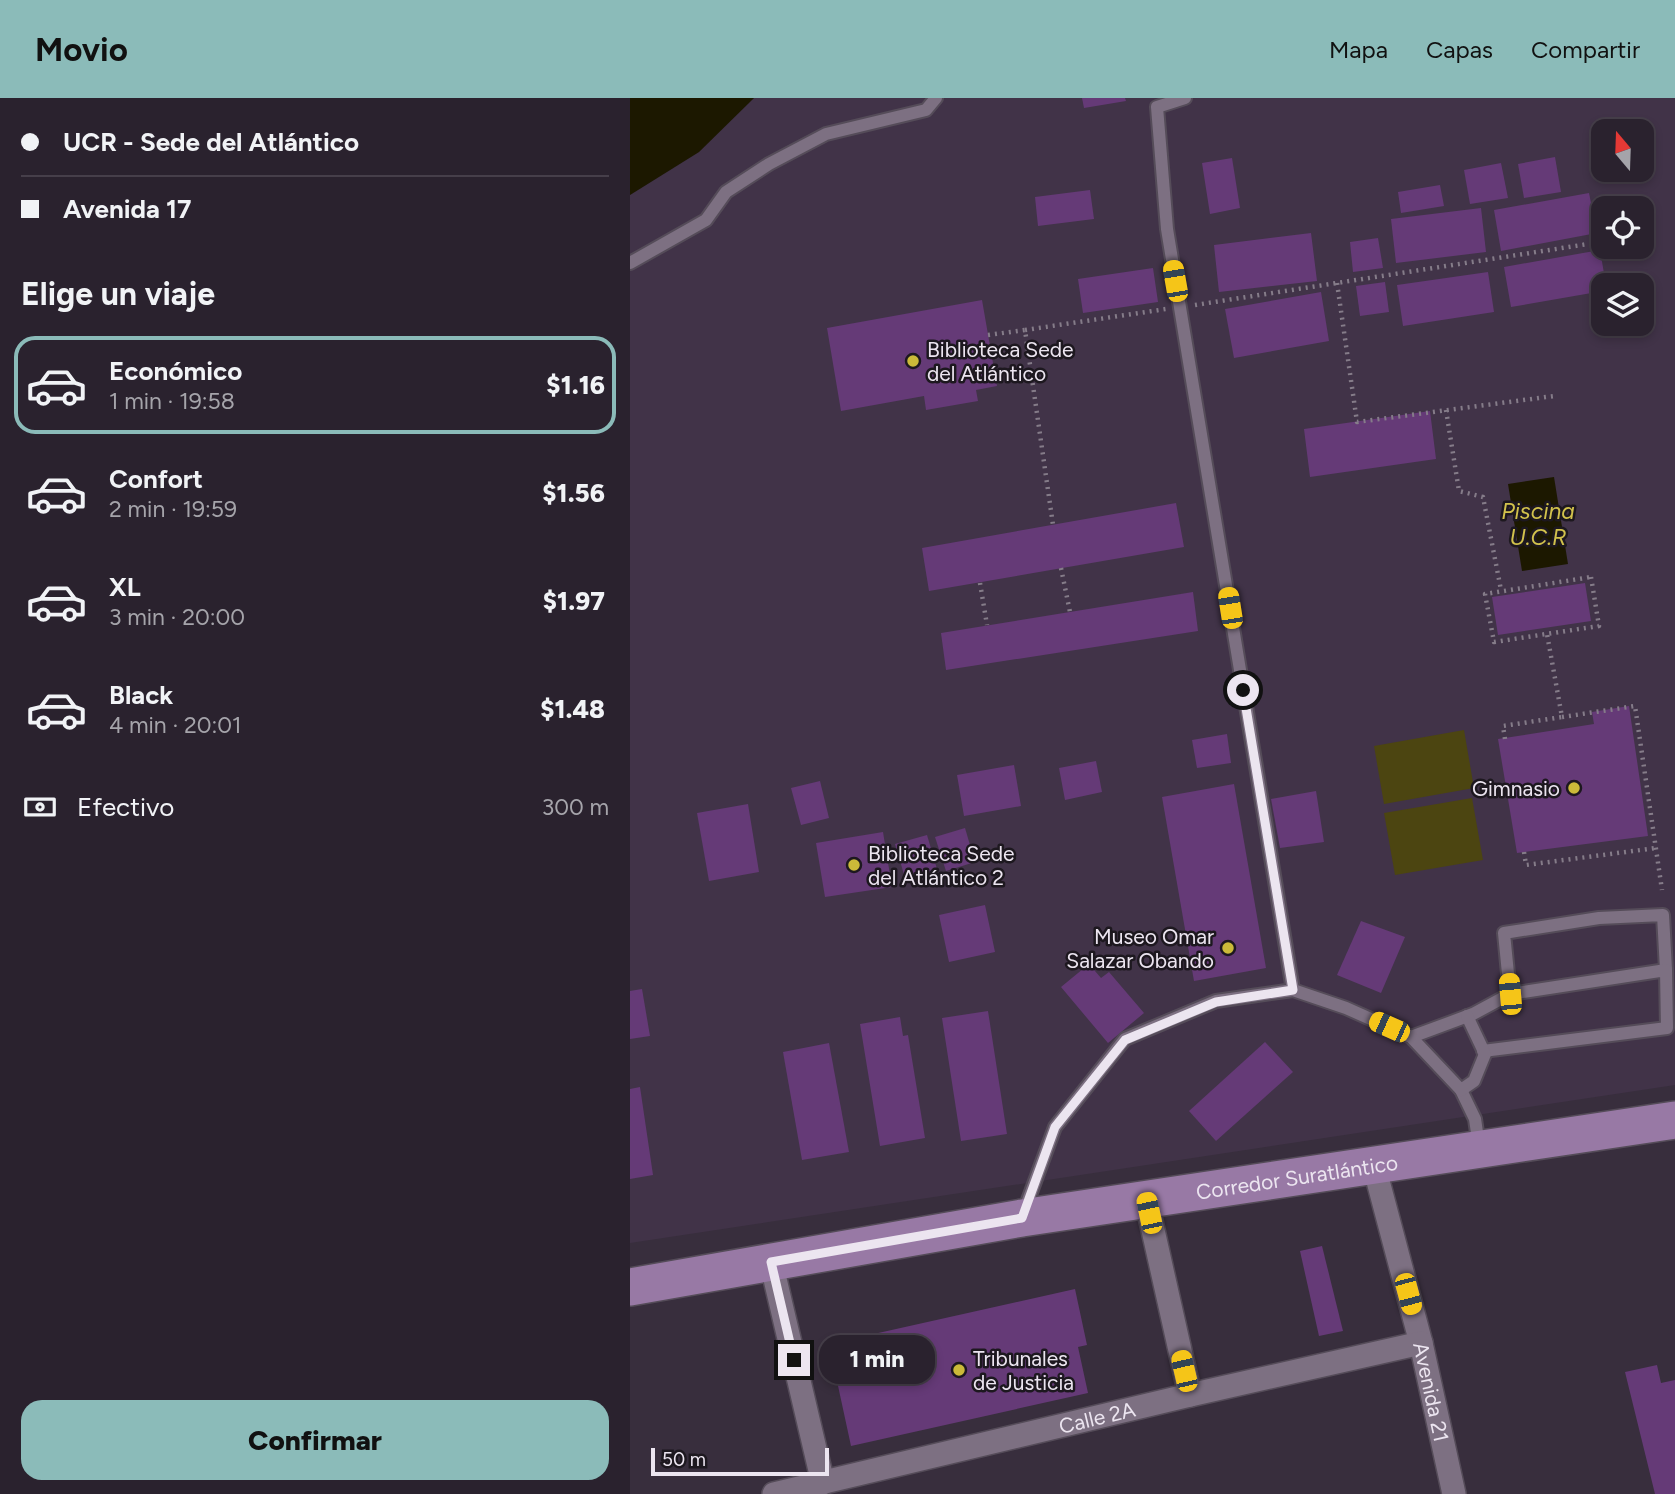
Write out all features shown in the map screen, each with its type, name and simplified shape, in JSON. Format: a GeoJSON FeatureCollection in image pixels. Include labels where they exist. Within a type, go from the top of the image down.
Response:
{"type":"FeatureCollection","features":[{"type":"Feature","properties":{"kind":"main road","name":"Corredor Suratlántico"},"geometry":{"type":"LineString","coordinates":[[630,1287],[1022,1218],[1675,1120]]}},
{"type":"Feature","properties":{"kind":"street","name":"Avenida 21"},"geometry":{"type":"LineString","coordinates":[[1374,1166],[1421,1343],[1454,1494]]}},
{"type":"Feature","properties":{"kind":"street"},"geometry":{"type":"LineString","coordinates":[[1146,1199],[1190,1395]]}},
{"type":"Feature","properties":{"kind":"street"},"geometry":{"type":"LineString","coordinates":[[771,1262],[823,1483]]}},
{"type":"Feature","properties":{"kind":"street","name":"Calle 2A"},"geometry":{"type":"LineString","coordinates":[[774,1494],[1421,1343]]}},
{"type":"Feature","properties":{"kind":"lane"},"geometry":{"type":"LineString","coordinates":[[630,263],[706,220],[726,192],[769,164],[826,134],[926,110],[936,98]]}},
{"type":"Feature","properties":{"kind":"lane"},"geometry":{"type":"LineString","coordinates":[[1185,98],[1157,107],[1167,229],[1293,990]]}},
{"type":"Feature","properties":{"kind":"lane"},"geometry":{"type":"LineString","coordinates":[[1483,1051],[1667,1028],[1663,915],[1587,920],[1504,933],[1510,994]]}},
{"type":"Feature","properties":{"kind":"lane"},"geometry":{"type":"LineString","coordinates":[[1411,1037],[1467,1016],[1510,994],[1666,970]]}},
{"type":"Feature","properties":{"kind":"lane"},"geometry":{"type":"LineString","coordinates":[[1022,1218],[1055,1127],[1125,1040],[1216,1002],[1293,990],[1346,1008],[1411,1037],[1461,1090],[1475,1119],[1480,1149]]}},
{"type":"Feature","properties":{"kind":"lane"},"geometry":{"type":"LineString","coordinates":[[1461,1090],[1474,1081],[1485,1054],[1467,1016]]}},
{"type":"Feature","properties":{"kind":"path"},"geometry":{"type":"LineString","coordinates":[[1194,305],[1588,244]]}},
{"type":"Feature","properties":{"kind":"path"},"geometry":{"type":"LineString","coordinates":[[1337,283],[1357,422],[1554,396]]}},
{"type":"Feature","properties":{"kind":"path"},"geometry":{"type":"LineString","coordinates":[[988,335],[1171,308]]}},
{"type":"Feature","properties":{"kind":"path"},"geometry":{"type":"LineString","coordinates":[[1025,330],[1053,525]]}},
{"type":"Feature","properties":{"kind":"path"},"geometry":{"type":"LineString","coordinates":[[1446,410],[1459,491],[1483,497],[1501,590]]}},
{"type":"Feature","properties":{"kind":"path"},"geometry":{"type":"LineString","coordinates":[[1061,568],[1070,612]]}},
{"type":"Feature","properties":{"kind":"path"},"geometry":{"type":"LineString","coordinates":[[1591,578],[1599,626],[1494,642],[1485,594],[1501,590],[1591,578]]}},
{"type":"Feature","properties":{"kind":"path"},"geometry":{"type":"LineString","coordinates":[[980,583],[987,625]]}},
{"type":"Feature","properties":{"kind":"path"},"geometry":{"type":"LineString","coordinates":[[1547,634],[1562,717]]}},
{"type":"Feature","properties":{"kind":"path"},"geometry":{"type":"LineString","coordinates":[[1505,739],[1503,726],[1635,706],[1662,890]]}},
{"type":"Feature","properties":{"kind":"path"},"geometry":{"type":"LineString","coordinates":[[1524,852],[1526,865],[1656,848]]}},
{"type":"Feature","properties":{"kind":"shaded area"},"geometry":{"type":"Polygon","coordinates":[[[754,98],[1675,98],[1675,1085],[630,1243],[630,195],[699,152],[754,98]]]}},
{"type":"Feature","properties":{"kind":"shaded area"},"geometry":{"type":"Polygon","coordinates":[[[1464,730],[1474,788],[1384,804],[1374,746],[1464,730]]]}},
{"type":"Feature","properties":{"kind":"shaded area"},"geometry":{"type":"Polygon","coordinates":[[[1472,798],[1483,860],[1395,875],[1384,813],[1472,798]]]}},
{"type":"Feature","properties":{"kind":"water"},"geometry":{"type":"Polygon","coordinates":[[[630,98],[754,98],[699,152],[630,195],[630,98]]]}},
{"type":"Feature","properties":{"kind":"water","name":"Piscina U.C.R"},"geometry":{"type":"Polygon","coordinates":[[[1554,477],[1568,564],[1522,571],[1508,484],[1554,477]]]}},
{"type":"Feature","properties":{"kind":"building"},"geometry":{"type":"Polygon","coordinates":[[[1082,98],[1125,98],[1126,101],[1084,108],[1082,98]]]}},
{"type":"Feature","properties":{"kind":"building"},"geometry":{"type":"Polygon","coordinates":[[[1555,157],[1561,192],[1524,198],[1518,164],[1555,157]]]}},
{"type":"Feature","properties":{"kind":"building"},"geometry":{"type":"Polygon","coordinates":[[[1232,158],[1240,208],[1210,214],[1202,163],[1232,158]]]}},
{"type":"Feature","properties":{"kind":"building"},"geometry":{"type":"Polygon","coordinates":[[[1501,163],[1508,198],[1470,204],[1464,170],[1501,163]]]}},
{"type":"Feature","properties":{"kind":"building"},"geometry":{"type":"Polygon","coordinates":[[[1440,185],[1444,206],[1401,213],[1398,192],[1440,185]]]}},
{"type":"Feature","properties":{"kind":"building"},"geometry":{"type":"Polygon","coordinates":[[[1090,190],[1094,219],[1038,226],[1035,197],[1090,190]]]}},
{"type":"Feature","properties":{"kind":"building"},"geometry":{"type":"Polygon","coordinates":[[[1589,193],[1591,234],[1501,251],[1494,210],[1589,193]]]}},
{"type":"Feature","properties":{"kind":"building"},"geometry":{"type":"Polygon","coordinates":[[[1481,208],[1486,252],[1396,263],[1391,219],[1481,208]]]}},
{"type":"Feature","properties":{"kind":"building"},"geometry":{"type":"Polygon","coordinates":[[[1311,233],[1317,281],[1219,292],[1214,245],[1311,233]]]}},
{"type":"Feature","properties":{"kind":"building"},"geometry":{"type":"Polygon","coordinates":[[[1378,238],[1383,268],[1353,272],[1350,242],[1378,238]]]}},
{"type":"Feature","properties":{"kind":"building"},"geometry":{"type":"Polygon","coordinates":[[[1591,252],[1591,259],[1602,259],[1604,273],[1591,273],[1591,293],[1511,307],[1504,267],[1591,252]]]}},
{"type":"Feature","properties":{"kind":"building"},"geometry":{"type":"Polygon","coordinates":[[[1153,268],[1158,302],[1083,313],[1078,279],[1153,268]]]}},
{"type":"Feature","properties":{"kind":"building"},"geometry":{"type":"Polygon","coordinates":[[[1488,272],[1494,312],[1403,326],[1397,285],[1488,272]]]}},
{"type":"Feature","properties":{"kind":"building"},"geometry":{"type":"Polygon","coordinates":[[[1385,282],[1389,312],[1360,316],[1356,286],[1385,282]]]}},
{"type":"Feature","properties":{"kind":"building"},"geometry":{"type":"Polygon","coordinates":[[[1321,292],[1329,341],[1234,358],[1225,309],[1321,292]]]}},
{"type":"Feature","properties":{"kind":"building","name":"Biblioteca Sede del Atlántico"},"geometry":{"type":"Polygon","coordinates":[[[982,300],[997,386],[976,390],[978,401],[926,410],[924,396],[841,411],[827,328],[982,300]]]}},
{"type":"Feature","properties":{"kind":"building"},"geometry":{"type":"Polygon","coordinates":[[[1430,411],[1436,459],[1310,477],[1304,429],[1430,411]]]}},
{"type":"Feature","properties":{"kind":"building"},"geometry":{"type":"Polygon","coordinates":[[[1176,503],[1184,547],[929,591],[922,548],[1176,503]]]}},
{"type":"Feature","properties":{"kind":"building"},"geometry":{"type":"Polygon","coordinates":[[[1585,583],[1591,621],[1498,635],[1492,597],[1585,583]]]}},
{"type":"Feature","properties":{"kind":"building"},"geometry":{"type":"Polygon","coordinates":[[[1193,592],[1198,631],[946,670],[941,633],[1193,592]]]}},
{"type":"Feature","properties":{"kind":"building","name":"Gimnasio"},"geometry":{"type":"Polygon","coordinates":[[[1629,706],[1648,836],[1517,853],[1498,739],[1594,724],[1592,712],[1629,706]]]}},
{"type":"Feature","properties":{"kind":"building"},"geometry":{"type":"Polygon","coordinates":[[[1227,734],[1231,763],[1197,768],[1192,740],[1227,734]]]}},
{"type":"Feature","properties":{"kind":"building"},"geometry":{"type":"Polygon","coordinates":[[[1096,761],[1102,792],[1065,800],[1059,768],[1096,761]]]}},
{"type":"Feature","properties":{"kind":"building"},"geometry":{"type":"Polygon","coordinates":[[[1014,765],[1021,806],[964,816],[957,775],[1014,765]]]}},
{"type":"Feature","properties":{"kind":"building"},"geometry":{"type":"Polygon","coordinates":[[[820,781],[829,818],[801,825],[791,788],[820,781]]]}},
{"type":"Feature","properties":{"kind":"building"},"geometry":{"type":"Polygon","coordinates":[[[1234,784],[1266,968],[1194,981],[1162,797],[1234,784]]]}},
{"type":"Feature","properties":{"kind":"building"},"geometry":{"type":"Polygon","coordinates":[[[1316,791],[1324,842],[1280,848],[1271,799],[1316,791]]]}},
{"type":"Feature","properties":{"kind":"building"},"geometry":{"type":"Polygon","coordinates":[[[748,804],[759,872],[709,881],[697,813],[748,804]]]}},
{"type":"Feature","properties":{"kind":"building"},"geometry":{"type":"Polygon","coordinates":[[[965,828],[975,862],[946,871],[935,837],[965,828]]]}},
{"type":"Feature","properties":{"kind":"building","name":"Biblioteca Sede del Atlántico 2"},"geometry":{"type":"Polygon","coordinates":[[[883,832],[892,887],[825,897],[816,843],[883,832]]]}},
{"type":"Feature","properties":{"kind":"building"},"geometry":{"type":"Polygon","coordinates":[[[927,835],[937,869],[905,878],[895,844],[927,835]]]}},
{"type":"Feature","properties":{"kind":"building"},"geometry":{"type":"Polygon","coordinates":[[[985,905],[995,952],[949,962],[939,915],[985,905]]]}},
{"type":"Feature","properties":{"kind":"building"},"geometry":{"type":"Polygon","coordinates":[[[1361,921],[1405,937],[1381,993],[1337,975],[1361,921]]]}},
{"type":"Feature","properties":{"kind":"building"},"geometry":{"type":"Polygon","coordinates":[[[1089,964],[1101,978],[1109,972],[1144,1013],[1108,1043],[1061,987],[1089,964]]]}},
{"type":"Feature","properties":{"kind":"building"},"geometry":{"type":"Polygon","coordinates":[[[642,989],[650,1036],[630,1039],[630,991],[642,989]]]}},
{"type":"Feature","properties":{"kind":"building"},"geometry":{"type":"Polygon","coordinates":[[[988,1011],[1007,1134],[961,1141],[942,1018],[988,1011]]]}},
{"type":"Feature","properties":{"kind":"building"},"geometry":{"type":"Polygon","coordinates":[[[900,1017],[903,1036],[908,1035],[925,1138],[880,1146],[860,1024],[900,1017]]]}},
{"type":"Feature","properties":{"kind":"building"},"geometry":{"type":"Polygon","coordinates":[[[1265,1042],[1293,1072],[1216,1141],[1189,1111],[1265,1042]]]}},
{"type":"Feature","properties":{"kind":"building"},"geometry":{"type":"Polygon","coordinates":[[[829,1043],[849,1152],[802,1160],[783,1052],[829,1043]]]}},
{"type":"Feature","properties":{"kind":"building"},"geometry":{"type":"Polygon","coordinates":[[[640,1087],[653,1175],[630,1179],[630,1089],[640,1087]]]}},
{"type":"Feature","properties":{"kind":"building"},"geometry":{"type":"Polygon","coordinates":[[[1322,1246],[1343,1331],[1319,1336],[1300,1251],[1322,1246]]]}},
{"type":"Feature","properties":{"kind":"building","name":"Tribunales de Justicia"},"geometry":{"type":"Polygon","coordinates":[[[1075,1289],[1087,1345],[1078,1347],[1088,1393],[851,1446],[829,1344],[1075,1289]]]}},
{"type":"Feature","properties":{"kind":"building"},"geometry":{"type":"Polygon","coordinates":[[[1657,1365],[1661,1383],[1675,1380],[1675,1494],[1655,1494],[1625,1372],[1657,1365]]]}},
{"type":"Feature","properties":{"kind":"place","name":"Biblioteca Sede del Atlántico"},"geometry":{"type":"Point","coordinates":[913,361]}},
{"type":"Feature","properties":{"kind":"place","name":"Gimnasio"},"geometry":{"type":"Point","coordinates":[1574,788]}},
{"type":"Feature","properties":{"kind":"place","name":"Biblioteca Sede del Atlántico 2"},"geometry":{"type":"Point","coordinates":[854,865]}},
{"type":"Feature","properties":{"kind":"place","name":"Museo Omar Salazar Obando"},"geometry":{"type":"Point","coordinates":[1228,948]}},
{"type":"Feature","properties":{"kind":"place","name":"Tribunales de Justicia"},"geometry":{"type":"Point","coordinates":[959,1370]}},
{"type":"Feature","properties":{"kind":"route"},"geometry":{"type":"LineString","coordinates":[[794,1360],[771,1262],[1022,1218],[1055,1127],[1125,1040],[1216,1002],[1293,990],[1243,690]]}}]}
